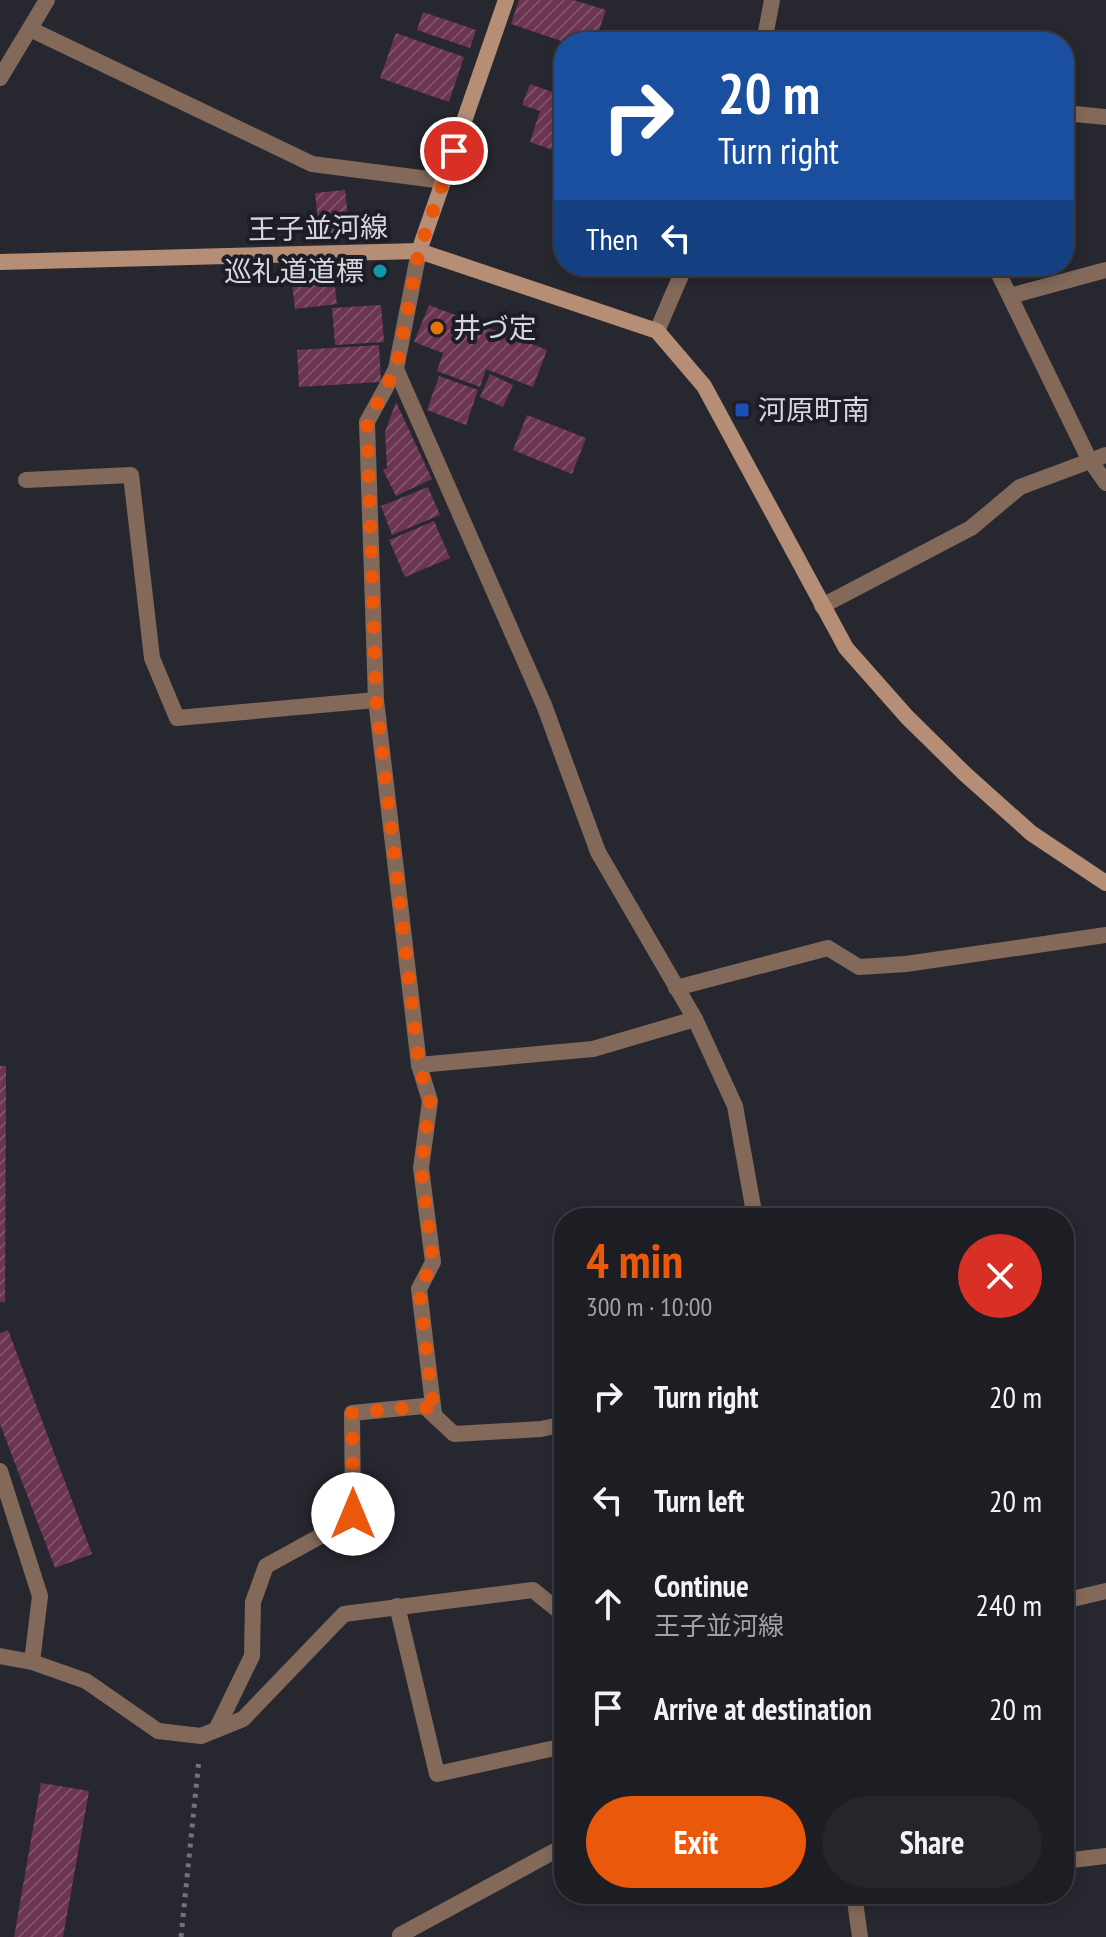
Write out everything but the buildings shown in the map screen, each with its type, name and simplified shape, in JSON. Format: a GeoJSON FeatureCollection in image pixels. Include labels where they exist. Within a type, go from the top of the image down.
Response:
{"type":"FeatureCollection","features":[{"type":"Feature","properties":{"kind":"street"},"geometry":{"type":"LineString","coordinates":[[0,78],[47,0]]}},
{"type":"Feature","properties":{"kind":"street","name":"王子並河線"},"geometry":{"type":"LineString","coordinates":[[0,262],[419,251],[506,0]]}},
{"type":"Feature","properties":{"kind":"street"},"geometry":{"type":"LineString","coordinates":[[766,32],[772,0]]}},
{"type":"Feature","properties":{"kind":"street"},"geometry":{"type":"LineString","coordinates":[[30,29],[312,164],[444,181]]}},
{"type":"Feature","properties":{"kind":"street"},"geometry":{"type":"LineString","coordinates":[[1074,114],[1106,117]]}},
{"type":"Feature","properties":{"kind":"street"},"geometry":{"type":"LineString","coordinates":[[434,1414],[419,1289],[433,1262],[421,1168],[430,1101],[419,1065],[376,700],[367,422],[396,369],[419,251],[657,331],[704,386],[846,648],[907,717],[965,774],[1031,833],[1106,883]]}},
{"type":"Feature","properties":{"kind":"street"},"geometry":{"type":"LineString","coordinates":[[1010,296],[1106,270]]}},
{"type":"Feature","properties":{"kind":"street"},"geometry":{"type":"LineString","coordinates":[[657,331],[681,276]]}},
{"type":"Feature","properties":{"kind":"street"},"geometry":{"type":"LineString","coordinates":[[1000,276],[1089,459],[1106,483]]}},
{"type":"Feature","properties":{"kind":"street"},"geometry":{"type":"LineString","coordinates":[[396,369],[544,705],[598,852],[695,1019],[735,1106],[753,1208]]}},
{"type":"Feature","properties":{"kind":"street"},"geometry":{"type":"LineString","coordinates":[[822,606],[971,528],[1020,487],[1106,455]]}},
{"type":"Feature","properties":{"kind":"street"},"geometry":{"type":"LineString","coordinates":[[26,480],[131,475],[152,658],[177,718],[376,700]]}},
{"type":"Feature","properties":{"kind":"street"},"geometry":{"type":"LineString","coordinates":[[676,988],[828,948],[859,967],[906,964],[1106,935]]}},
{"type":"Feature","properties":{"kind":"street"},"geometry":{"type":"LineString","coordinates":[[419,1065],[593,1049],[695,1019]]}},
{"type":"Feature","properties":{"kind":"street"},"geometry":{"type":"LineString","coordinates":[[208,1733],[252,1656],[253,1602],[266,1566],[337,1527],[353,1514],[352,1413],[424,1406],[454,1434],[554,1426]]}},
{"type":"Feature","properties":{"kind":"street"},"geometry":{"type":"LineString","coordinates":[[0,1471],[40,1596],[32,1662]]}},
{"type":"Feature","properties":{"kind":"street"},"geometry":{"type":"LineString","coordinates":[[0,1656],[32,1662],[86,1681],[158,1731],[208,1733],[243,1719],[344,1614],[533,1590],[554,1607]]}},
{"type":"Feature","properties":{"kind":"street"},"geometry":{"type":"LineString","coordinates":[[1074,1599],[1106,1591]]}},
{"type":"Feature","properties":{"kind":"street"},"geometry":{"type":"LineString","coordinates":[[397,1606],[437,1774],[554,1748]]}},
{"type":"Feature","properties":{"kind":"street"},"geometry":{"type":"LineString","coordinates":[[400,1935],[554,1851]]}},
{"type":"Feature","properties":{"kind":"street"},"geometry":{"type":"LineString","coordinates":[[1074,1860],[1106,1856]]}},
{"type":"Feature","properties":{"kind":"street"},"geometry":{"type":"LineString","coordinates":[[855,1904],[860,1937]]}},
{"type":"Feature","properties":{"kind":"path"},"geometry":{"type":"LineString","coordinates":[[181,1937],[208,1733]]}},
{"type":"Feature","properties":{"kind":"place","name":"巡礼道道標"},"geometry":{"type":"Point","coordinates":[380,271]}},
{"type":"Feature","properties":{"kind":"place","name":"井づ定"},"geometry":{"type":"Point","coordinates":[437,328]}},
{"type":"Feature","properties":{"kind":"place","name":"河原町南"},"geometry":{"type":"Point","coordinates":[742,410]}},
{"type":"Feature","properties":{"kind":"route"},"geometry":{"type":"LineString","coordinates":[[353,1514],[352,1413],[424,1406],[434,1414],[419,1289],[433,1262],[421,1168],[430,1101],[419,1065],[376,700],[367,422],[396,369],[419,251],[454,151]]}}]}
